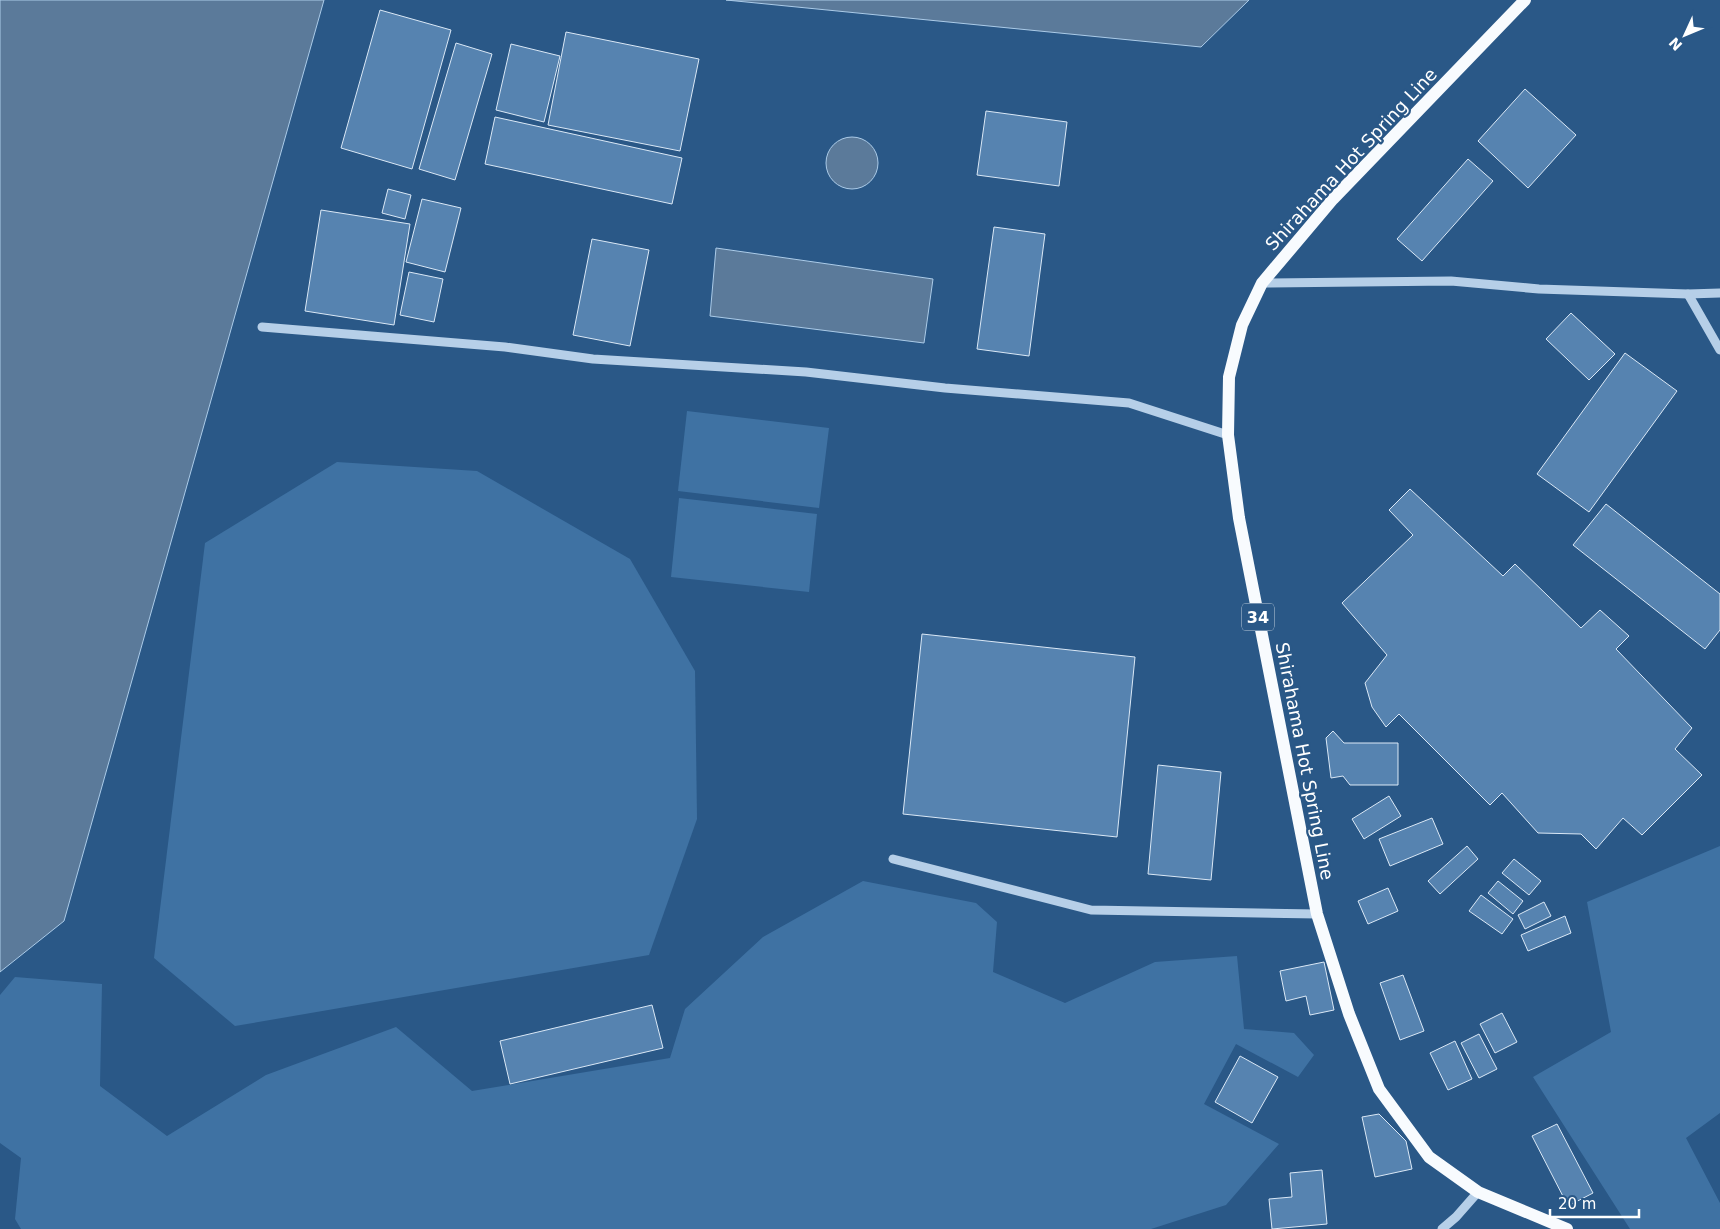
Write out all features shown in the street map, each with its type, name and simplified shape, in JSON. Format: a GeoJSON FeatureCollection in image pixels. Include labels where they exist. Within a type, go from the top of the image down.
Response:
{"type":"FeatureCollection","features":[{"type":"Feature","properties":{"kind":"main road","name":"Shirahama Hot Spring Line"},"geometry":{"type":"LineString","coordinates":[[1525,0],[1333,199],[1262,283],[1242,325],[1229,377],[1228,434],[1239,518],[1317,914],[1349,1014],[1379,1089],[1429,1156],[1478,1192],[1567,1229]]}},
{"type":"Feature","properties":{"kind":"street"},"geometry":{"type":"LineString","coordinates":[[1262,283],[1451,281],[1538,289],[1720,294]]}},
{"type":"Feature","properties":{"kind":"street"},"geometry":{"type":"LineString","coordinates":[[1688,294],[1720,350]]}},
{"type":"Feature","properties":{"kind":"street"},"geometry":{"type":"LineString","coordinates":[[262,327],[505,347],[593,359],[806,372],[945,388],[1129,403],[1228,434]]}},
{"type":"Feature","properties":{"kind":"street"},"geometry":{"type":"LineString","coordinates":[[893,859],[1091,910],[1317,914]]}},
{"type":"Feature","properties":{"kind":"street"},"geometry":{"type":"LineString","coordinates":[[1442,1229],[1456,1217],[1478,1192]]}},
{"type":"Feature","properties":{"kind":"shaded area"},"geometry":{"type":"Polygon","coordinates":[[[0,0],[324,0],[64,921],[0,972],[0,0]]]}},
{"type":"Feature","properties":{"kind":"shaded area"},"geometry":{"type":"Polygon","coordinates":[[[726,0],[1249,0],[1201,47],[726,0]]]}},
{"type":"Feature","properties":{"kind":"shaded area"},"geometry":{"type":"Polygon","coordinates":[[[847,137],[857,137],[871,144],[878,158],[878,168],[871,182],[857,189],[847,189],[837,185],[830,178],[826,168],[826,158],[830,148],[837,141],[847,137]]]}},
{"type":"Feature","properties":{"kind":"shaded area"},"geometry":{"type":"Polygon","coordinates":[[[716,248],[933,279],[924,343],[710,316],[716,248]]]}},
{"type":"Feature","properties":{"kind":"shaded area"},"geometry":{"type":"Polygon","coordinates":[[[687,411],[829,428],[819,508],[678,491],[687,411]]]}},
{"type":"Feature","properties":{"kind":"shaded area"},"geometry":{"type":"Polygon","coordinates":[[[337,462],[477,471],[630,559],[695,671],[697,819],[649,955],[235,1026],[154,958],[205,543],[337,462]]]}},
{"type":"Feature","properties":{"kind":"shaded area"},"geometry":{"type":"Polygon","coordinates":[[[679,498],[817,514],[809,592],[671,577],[679,498]]]}},
{"type":"Feature","properties":{"kind":"shaded area"},"geometry":{"type":"Polygon","coordinates":[[[1720,846],[1720,1113],[1686,1138],[1720,1203],[1720,1229],[1630,1229],[1533,1077],[1611,1032],[1587,902],[1720,846]]]}},
{"type":"Feature","properties":{"kind":"shaded area"},"geometry":{"type":"Polygon","coordinates":[[[863,881],[976,903],[997,922],[993,972],[1065,1003],[1155,962],[1237,956],[1244,1029],[1294,1033],[1314,1055],[1298,1077],[1236,1044],[1204,1104],[1279,1144],[1226,1205],[1151,1229],[21,1229],[15,1219],[21,1158],[0,1143],[0,995],[15,977],[102,984],[100,1086],[167,1136],[266,1075],[396,1027],[472,1091],[670,1058],[685,1009],[763,937],[863,881]]]}},
{"type":"Feature","properties":{"kind":"building"},"geometry":{"type":"Polygon","coordinates":[[[380,10],[451,30],[412,169],[341,148],[380,10]]]}},
{"type":"Feature","properties":{"kind":"building"},"geometry":{"type":"Polygon","coordinates":[[[566,32],[699,59],[680,151],[548,125],[566,32]]]}},
{"type":"Feature","properties":{"kind":"building"},"geometry":{"type":"Polygon","coordinates":[[[456,43],[492,54],[455,180],[419,169],[456,43]]]}},
{"type":"Feature","properties":{"kind":"building"},"geometry":{"type":"Polygon","coordinates":[[[511,44],[560,56],[544,122],[496,110],[511,44]]]}},
{"type":"Feature","properties":{"kind":"building"},"geometry":{"type":"Polygon","coordinates":[[[1525,89],[1576,135],[1528,188],[1478,141],[1525,89]]]}},
{"type":"Feature","properties":{"kind":"building"},"geometry":{"type":"Polygon","coordinates":[[[986,111],[1067,122],[1059,186],[977,175],[986,111]]]}},
{"type":"Feature","properties":{"kind":"building"},"geometry":{"type":"Polygon","coordinates":[[[495,117],[682,158],[672,204],[485,164],[495,117]]]}},
{"type":"Feature","properties":{"kind":"building"},"geometry":{"type":"Polygon","coordinates":[[[1468,159],[1493,181],[1422,261],[1397,239],[1468,159]]]}},
{"type":"Feature","properties":{"kind":"building"},"geometry":{"type":"Polygon","coordinates":[[[388,189],[411,195],[405,219],[382,213],[388,189]]]}},
{"type":"Feature","properties":{"kind":"building"},"geometry":{"type":"Polygon","coordinates":[[[422,199],[461,208],[445,272],[406,262],[422,199]]]}},
{"type":"Feature","properties":{"kind":"building"},"geometry":{"type":"Polygon","coordinates":[[[321,210],[410,224],[394,325],[305,311],[321,210]]]}},
{"type":"Feature","properties":{"kind":"building"},"geometry":{"type":"Polygon","coordinates":[[[994,227],[1045,234],[1029,356],[977,349],[994,227]]]}},
{"type":"Feature","properties":{"kind":"building"},"geometry":{"type":"Polygon","coordinates":[[[592,239],[649,250],[630,346],[573,335],[592,239]]]}},
{"type":"Feature","properties":{"kind":"building"},"geometry":{"type":"Polygon","coordinates":[[[409,272],[443,279],[434,322],[400,315],[409,272]]]}},
{"type":"Feature","properties":{"kind":"building"},"geometry":{"type":"Polygon","coordinates":[[[1571,313],[1615,354],[1589,380],[1546,339],[1571,313]]]}},
{"type":"Feature","properties":{"kind":"building"},"geometry":{"type":"Polygon","coordinates":[[[1625,353],[1677,391],[1589,512],[1537,474],[1625,353]]]}},
{"type":"Feature","properties":{"kind":"building"},"geometry":{"type":"Polygon","coordinates":[[[1410,489],[1503,576],[1515,564],[1581,628],[1600,610],[1629,636],[1616,649],[1692,728],[1675,749],[1702,775],[1642,835],[1623,818],[1596,849],[1581,834],[1538,833],[1502,793],[1490,805],[1399,714],[1386,727],[1372,707],[1365,683],[1387,655],[1342,603],[1413,535],[1389,510],[1410,489]]]}},
{"type":"Feature","properties":{"kind":"building"},"geometry":{"type":"Polygon","coordinates":[[[1606,504],[1720,594],[1720,630],[1705,649],[1573,545],[1606,504]]]}},
{"type":"Feature","properties":{"kind":"building"},"geometry":{"type":"Polygon","coordinates":[[[922,634],[1135,657],[1117,837],[903,814],[922,634]]]}},
{"type":"Feature","properties":{"kind":"building"},"geometry":{"type":"Polygon","coordinates":[[[1333,731],[1344,743],[1398,743],[1398,785],[1350,785],[1343,776],[1331,778],[1326,738],[1333,731]]]}},
{"type":"Feature","properties":{"kind":"building"},"geometry":{"type":"Polygon","coordinates":[[[1158,765],[1221,772],[1211,880],[1148,874],[1158,765]]]}},
{"type":"Feature","properties":{"kind":"building"},"geometry":{"type":"Polygon","coordinates":[[[1389,796],[1401,816],[1364,839],[1352,819],[1389,796]]]}},
{"type":"Feature","properties":{"kind":"building"},"geometry":{"type":"Polygon","coordinates":[[[1432,818],[1443,844],[1390,866],[1379,839],[1432,818]]]}},
{"type":"Feature","properties":{"kind":"building"},"geometry":{"type":"Polygon","coordinates":[[[1467,846],[1478,859],[1440,894],[1428,881],[1467,846]]]}},
{"type":"Feature","properties":{"kind":"building"},"geometry":{"type":"Polygon","coordinates":[[[1514,859],[1541,881],[1529,895],[1502,873],[1514,859]]]}},
{"type":"Feature","properties":{"kind":"building"},"geometry":{"type":"Polygon","coordinates":[[[1498,881],[1523,901],[1513,914],[1488,893],[1498,881]]]}},
{"type":"Feature","properties":{"kind":"building"},"geometry":{"type":"Polygon","coordinates":[[[1388,888],[1398,911],[1368,924],[1358,901],[1388,888]]]}},
{"type":"Feature","properties":{"kind":"building"},"geometry":{"type":"Polygon","coordinates":[[[1481,895],[1513,919],[1502,934],[1469,911],[1481,895]]]}},
{"type":"Feature","properties":{"kind":"building"},"geometry":{"type":"Polygon","coordinates":[[[1544,902],[1551,916],[1525,929],[1518,915],[1544,902]]]}},
{"type":"Feature","properties":{"kind":"building"},"geometry":{"type":"Polygon","coordinates":[[[1565,916],[1571,933],[1528,951],[1521,935],[1565,916]]]}},
{"type":"Feature","properties":{"kind":"building"},"geometry":{"type":"Polygon","coordinates":[[[1324,962],[1334,1010],[1310,1015],[1306,996],[1286,1001],[1280,971],[1324,962]]]}},
{"type":"Feature","properties":{"kind":"building"},"geometry":{"type":"Polygon","coordinates":[[[1403,975],[1424,1031],[1400,1040],[1380,983],[1403,975]]]}},
{"type":"Feature","properties":{"kind":"building"},"geometry":{"type":"Polygon","coordinates":[[[652,1005],[663,1048],[510,1084],[500,1041],[652,1005]]]}},
{"type":"Feature","properties":{"kind":"building"},"geometry":{"type":"Polygon","coordinates":[[[1502,1013],[1517,1042],[1495,1053],[1480,1024],[1502,1013]]]}},
{"type":"Feature","properties":{"kind":"building"},"geometry":{"type":"Polygon","coordinates":[[[1479,1034],[1497,1069],[1479,1078],[1461,1043],[1479,1034]]]}},
{"type":"Feature","properties":{"kind":"building"},"geometry":{"type":"Polygon","coordinates":[[[1455,1041],[1472,1079],[1448,1090],[1430,1053],[1455,1041]]]}},
{"type":"Feature","properties":{"kind":"building"},"geometry":{"type":"Polygon","coordinates":[[[1240,1056],[1278,1077],[1252,1123],[1215,1102],[1240,1056]]]}},
{"type":"Feature","properties":{"kind":"building"},"geometry":{"type":"Polygon","coordinates":[[[1379,1114],[1406,1141],[1412,1169],[1375,1177],[1362,1117],[1379,1114]]]}},
{"type":"Feature","properties":{"kind":"building"},"geometry":{"type":"Polygon","coordinates":[[[1557,1124],[1593,1193],[1568,1206],[1532,1136],[1557,1124]]]}},
{"type":"Feature","properties":{"kind":"building"},"geometry":{"type":"Polygon","coordinates":[[[1322,1170],[1327,1224],[1272,1229],[1269,1199],[1292,1197],[1290,1173],[1322,1170]]]}}]}
